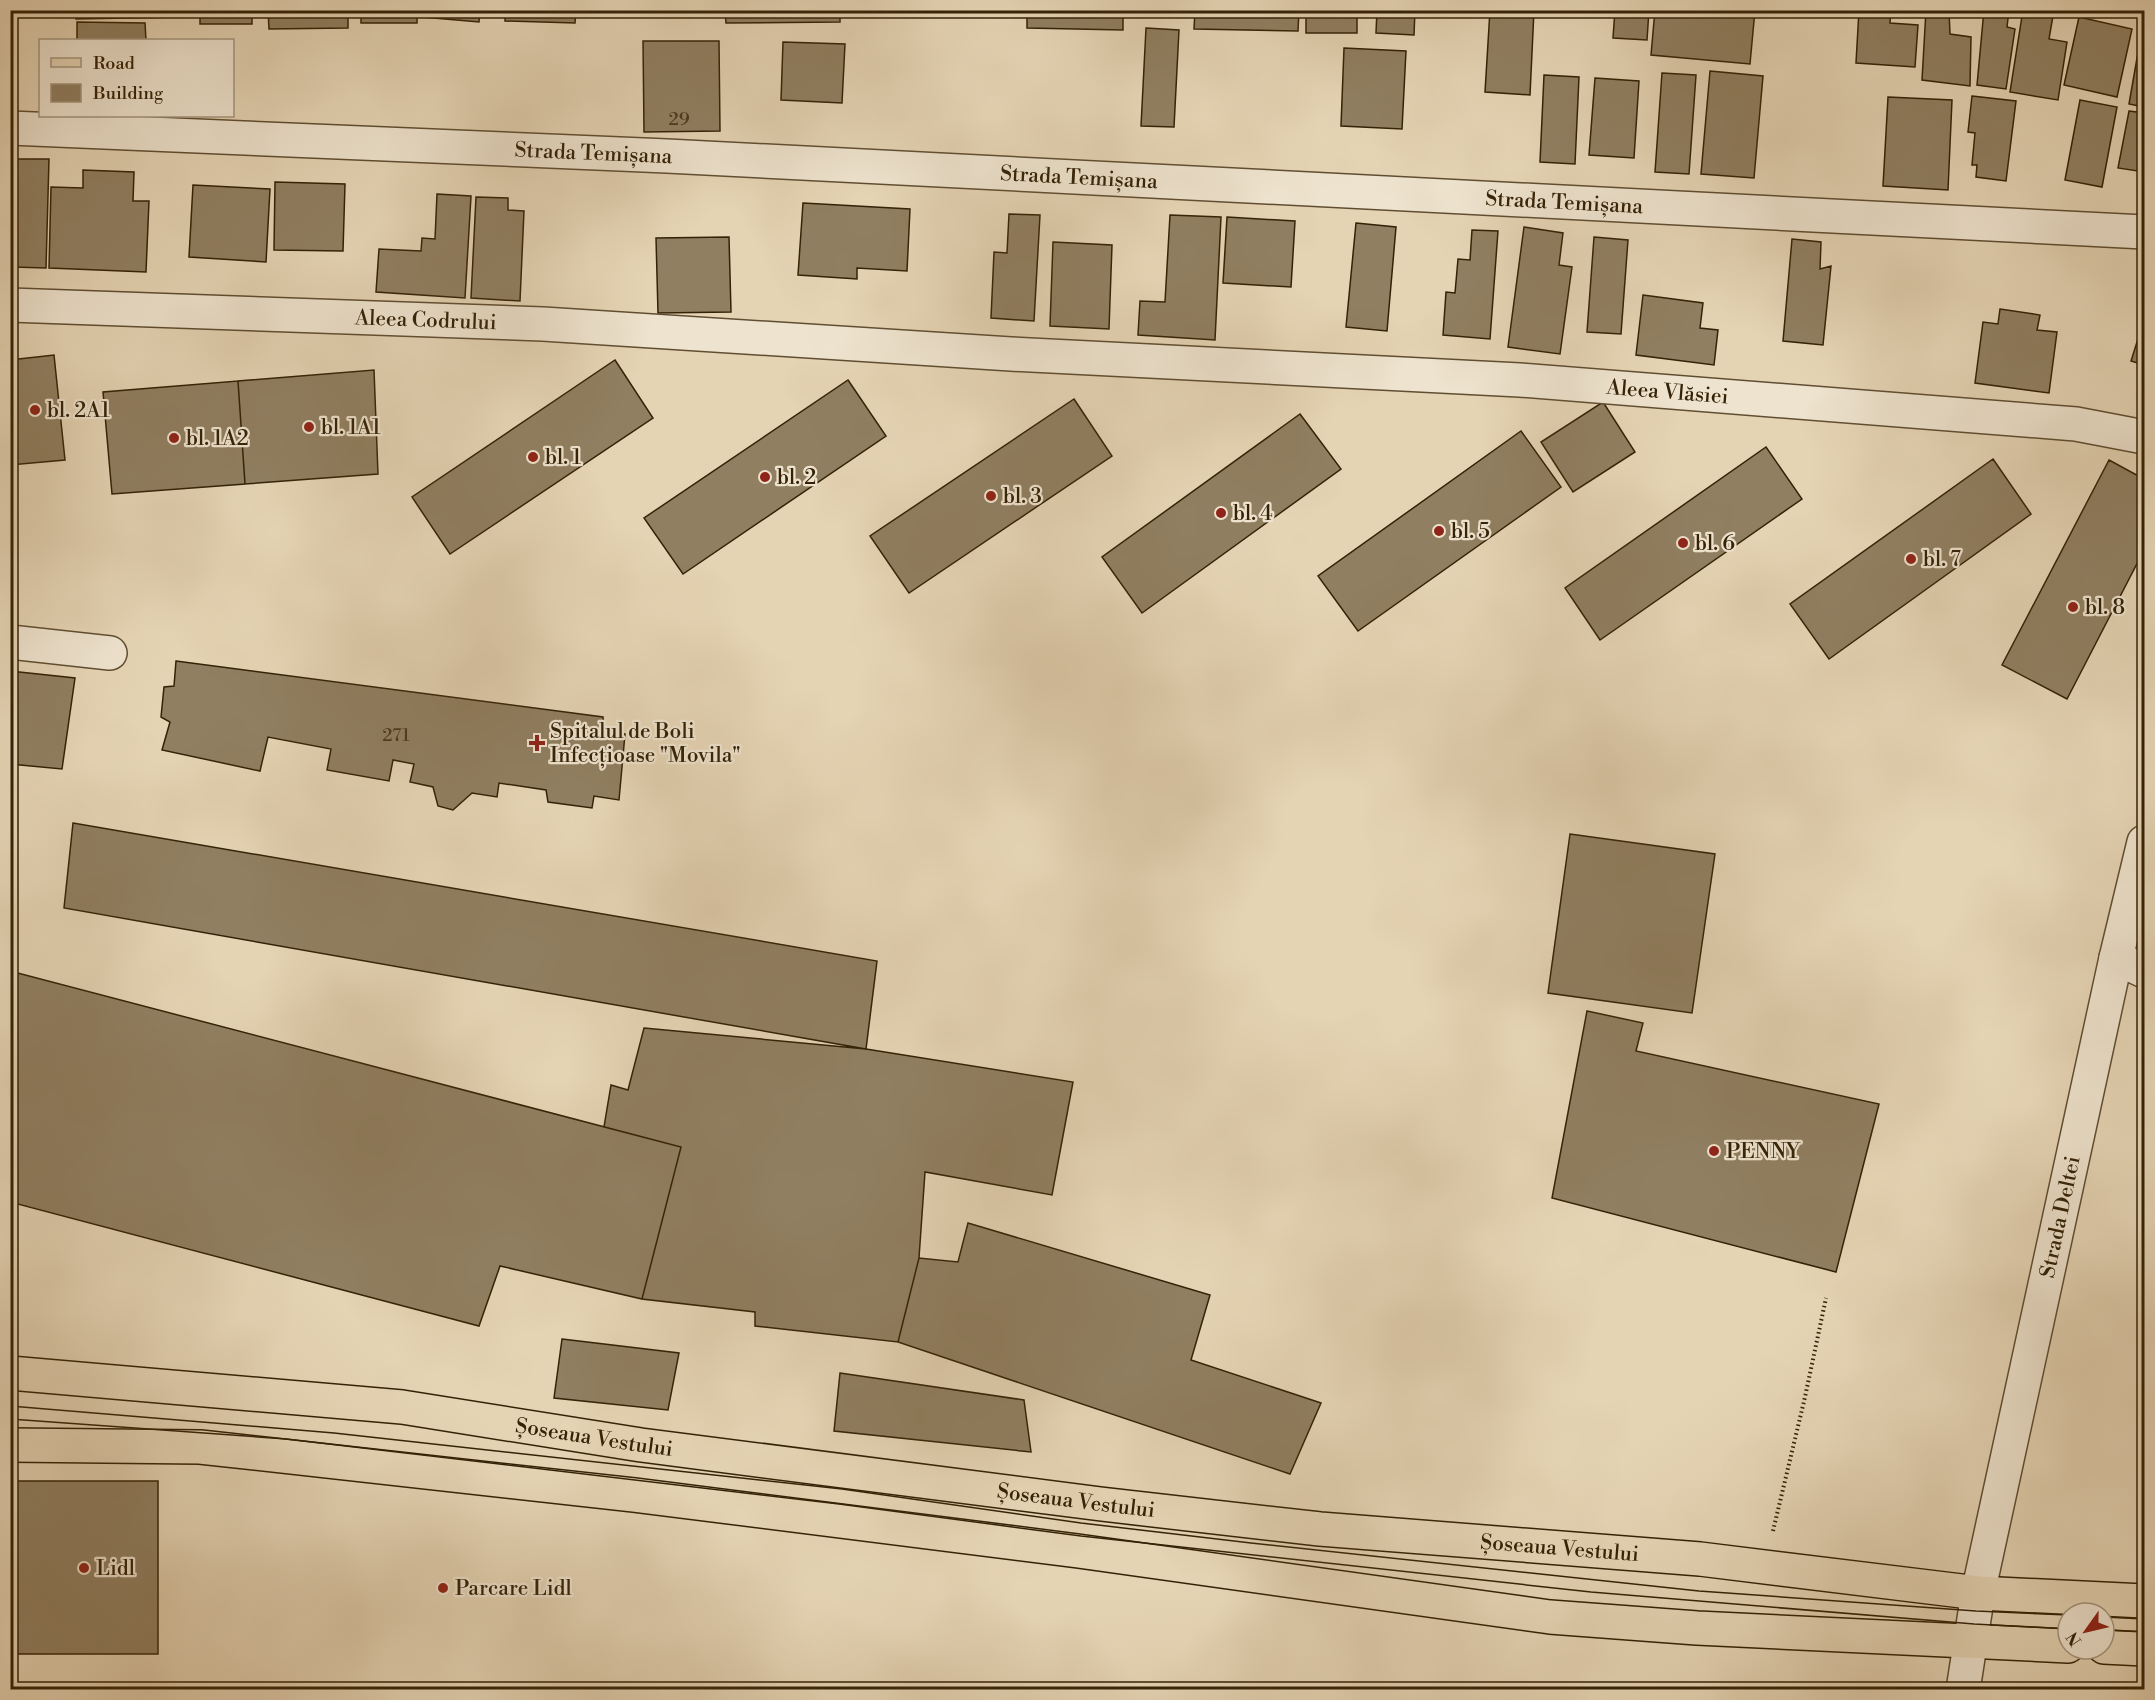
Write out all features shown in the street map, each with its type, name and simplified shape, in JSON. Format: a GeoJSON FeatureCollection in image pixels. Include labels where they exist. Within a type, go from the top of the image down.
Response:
{"type":"FeatureCollection","features":[{"type":"Feature","properties":{"kind":"main road","name":"Șoseaua Vestului"},"geometry":{"type":"LineString","coordinates":[[10,1373],[402,1407],[641,1444],[1101,1504],[1320,1529],[1700,1559],[1978,1593],[2145,1601]]}},
{"type":"Feature","properties":{"kind":"main road"},"geometry":{"type":"LineString","coordinates":[[10,1445],[200,1447],[634,1495],[1077,1551],[1550,1617],[1696,1628],[2056,1646]]}},
{"type":"Feature","properties":{"kind":"main road"},"geometry":{"type":"LineString","coordinates":[[2116,1648],[2145,1649]]}},
{"type":"Feature","properties":{"kind":"street","name":"Strada Temișana"},"geometry":{"type":"LineString","coordinates":[[10,128],[690,158],[2145,232]]}},
{"type":"Feature","properties":{"kind":"street","name":"Aleea Codrului"},"geometry":{"type":"LineString","coordinates":[[10,305],[543,324],[1011,354],[1190,362]]}},
{"type":"Feature","properties":{"kind":"street","name":"Aleea Vlăsiei"},"geometry":{"type":"LineString","coordinates":[[1190,362],[1532,380],[2076,424],[2145,437]]}},
{"type":"Feature","properties":{"kind":"street"},"geometry":{"type":"LineString","coordinates":[[10,642],[110,653]]}},
{"type":"Feature","properties":{"kind":"street","name":"Strada Deltei"},"geometry":{"type":"LineString","coordinates":[[1963,1689],[1978,1593],[2130,965],[2145,842]]}},
{"type":"Feature","properties":{"kind":"path"},"geometry":{"type":"LineString","coordinates":[[1771,1539],[1827,1298]]}},
{"type":"Feature","properties":{"kind":"building"},"geometry":{"type":"Polygon","coordinates":[[[76,10],[182,10],[182,17],[76,19],[76,10]]]}},
{"type":"Feature","properties":{"kind":"building"},"geometry":{"type":"Polygon","coordinates":[[[200,10],[252,10],[252,24],[200,24],[200,10]]]}},
{"type":"Feature","properties":{"kind":"building"},"geometry":{"type":"Polygon","coordinates":[[[268,10],[348,10],[348,28],[269,29],[268,10]]]}},
{"type":"Feature","properties":{"kind":"building"},"geometry":{"type":"Polygon","coordinates":[[[361,10],[417,10],[417,23],[361,23],[361,10]]]}},
{"type":"Feature","properties":{"kind":"building"},"geometry":{"type":"Polygon","coordinates":[[[422,10],[480,10],[479,22],[422,17],[422,10]]]}},
{"type":"Feature","properties":{"kind":"building"},"geometry":{"type":"Polygon","coordinates":[[[505,10],[576,10],[575,23],[505,21],[505,10]]]}},
{"type":"Feature","properties":{"kind":"building"},"geometry":{"type":"Polygon","coordinates":[[[725,10],[840,10],[840,22],[726,23],[725,10]]]}},
{"type":"Feature","properties":{"kind":"building"},"geometry":{"type":"Polygon","coordinates":[[[1027,10],[1123,10],[1123,30],[1027,28],[1027,10]]]}},
{"type":"Feature","properties":{"kind":"building"},"geometry":{"type":"Polygon","coordinates":[[[1195,10],[1299,10],[1298,31],[1194,29],[1195,10]]]}},
{"type":"Feature","properties":{"kind":"building"},"geometry":{"type":"Polygon","coordinates":[[[1306,10],[1357,10],[1357,33],[1306,33],[1306,10]]]}},
{"type":"Feature","properties":{"kind":"building"},"geometry":{"type":"Polygon","coordinates":[[[1377,10],[1415,10],[1414,35],[1376,33],[1377,10]]]}},
{"type":"Feature","properties":{"kind":"building"},"geometry":{"type":"Polygon","coordinates":[[[1490,10],[1534,10],[1530,95],[1485,92],[1490,10]]]}},
{"type":"Feature","properties":{"kind":"building"},"geometry":{"type":"Polygon","coordinates":[[[1615,10],[1649,10],[1647,40],[1613,38],[1615,10]]]}},
{"type":"Feature","properties":{"kind":"building"},"geometry":{"type":"Polygon","coordinates":[[[1655,10],[1755,10],[1750,64],[1651,55],[1655,10]]]}},
{"type":"Feature","properties":{"kind":"building"},"geometry":{"type":"Polygon","coordinates":[[[1859,10],[1891,10],[1890,23],[1918,25],[1915,67],[1856,63],[1859,10]]]}},
{"type":"Feature","properties":{"kind":"building"},"geometry":{"type":"Polygon","coordinates":[[[1926,10],[1949,10],[1950,34],[1971,37],[1970,86],[1922,80],[1926,10]]]}},
{"type":"Feature","properties":{"kind":"building"},"geometry":{"type":"Polygon","coordinates":[[[1984,10],[2009,10],[2007,27],[2015,29],[2006,89],[1977,85],[1984,10]]]}},
{"type":"Feature","properties":{"kind":"building"},"geometry":{"type":"Polygon","coordinates":[[[2023,10],[2054,10],[2049,39],[2067,42],[2058,100],[2010,92],[2023,10]]]}},
{"type":"Feature","properties":{"kind":"building"},"geometry":{"type":"Polygon","coordinates":[[[2079,17],[2132,29],[2117,97],[2064,85],[2079,17]]]}},
{"type":"Feature","properties":{"kind":"building"},"geometry":{"type":"Polygon","coordinates":[[[2144,18],[2144,107],[2129,104],[2144,18]]]}},
{"type":"Feature","properties":{"kind":"building"},"geometry":{"type":"Polygon","coordinates":[[[77,22],[145,23],[146,39],[77,39],[77,22]]]}},
{"type":"Feature","properties":{"kind":"building"},"geometry":{"type":"Polygon","coordinates":[[[1146,28],[1179,30],[1174,127],[1141,126],[1146,28]]]}},
{"type":"Feature","properties":{"kind":"building"},"geometry":{"type":"Polygon","coordinates":[[[643,41],[719,41],[720,131],[644,132],[643,41]]]}},
{"type":"Feature","properties":{"kind":"building"},"geometry":{"type":"Polygon","coordinates":[[[783,42],[845,44],[842,103],[781,100],[783,42]]]}},
{"type":"Feature","properties":{"kind":"building"},"geometry":{"type":"Polygon","coordinates":[[[1344,48],[1406,51],[1402,129],[1341,126],[1344,48]]]}},
{"type":"Feature","properties":{"kind":"building"},"geometry":{"type":"Polygon","coordinates":[[[1710,71],[1763,76],[1754,178],[1701,174],[1710,71]]]}},
{"type":"Feature","properties":{"kind":"building"},"geometry":{"type":"Polygon","coordinates":[[[1662,73],[1696,75],[1689,174],[1655,172],[1662,73]]]}},
{"type":"Feature","properties":{"kind":"building"},"geometry":{"type":"Polygon","coordinates":[[[1544,75],[1579,77],[1575,164],[1540,162],[1544,75]]]}},
{"type":"Feature","properties":{"kind":"building"},"geometry":{"type":"Polygon","coordinates":[[[1595,78],[1639,81],[1634,158],[1589,155],[1595,78]]]}},
{"type":"Feature","properties":{"kind":"building"},"geometry":{"type":"Polygon","coordinates":[[[1972,96],[2016,101],[2006,181],[1976,177],[1977,165],[1972,165],[1975,133],[1968,132],[1972,96]]]}},
{"type":"Feature","properties":{"kind":"building"},"geometry":{"type":"Polygon","coordinates":[[[1888,97],[1952,100],[1948,190],[1883,186],[1888,97]]]}},
{"type":"Feature","properties":{"kind":"building"},"geometry":{"type":"Polygon","coordinates":[[[2080,100],[2117,107],[2102,187],[2065,180],[2080,100]]]}},
{"type":"Feature","properties":{"kind":"building"},"geometry":{"type":"Polygon","coordinates":[[[2129,111],[2144,113],[2144,172],[2118,168],[2129,111]]]}},
{"type":"Feature","properties":{"kind":"building"},"geometry":{"type":"Polygon","coordinates":[[[16,159],[49,159],[46,268],[13,267],[16,159]]]}},
{"type":"Feature","properties":{"kind":"building"},"geometry":{"type":"Polygon","coordinates":[[[83,170],[134,172],[133,201],[149,201],[146,272],[49,268],[51,187],[83,188],[83,170]]]}},
{"type":"Feature","properties":{"kind":"building"},"geometry":{"type":"Polygon","coordinates":[[[275,182],[345,184],[343,251],[274,250],[275,182]]]}},
{"type":"Feature","properties":{"kind":"building"},"geometry":{"type":"Polygon","coordinates":[[[193,185],[270,189],[266,262],[189,257],[193,185]]]}},
{"type":"Feature","properties":{"kind":"building"},"geometry":{"type":"Polygon","coordinates":[[[437,194],[471,196],[465,298],[376,292],[379,249],[421,251],[422,238],[435,239],[437,194]]]}},
{"type":"Feature","properties":{"kind":"building"},"geometry":{"type":"Polygon","coordinates":[[[476,197],[508,198],[508,210],[524,211],[520,301],[471,298],[476,197]]]}},
{"type":"Feature","properties":{"kind":"building"},"geometry":{"type":"Polygon","coordinates":[[[803,203],[910,209],[907,271],[857,268],[857,279],[798,275],[803,203]]]}},
{"type":"Feature","properties":{"kind":"building"},"geometry":{"type":"Polygon","coordinates":[[[1009,214],[1040,215],[1034,321],[991,318],[994,252],[1007,253],[1009,214]]]}},
{"type":"Feature","properties":{"kind":"building"},"geometry":{"type":"Polygon","coordinates":[[[1170,215],[1221,217],[1215,340],[1138,335],[1140,301],[1165,302],[1170,215]]]}},
{"type":"Feature","properties":{"kind":"building"},"geometry":{"type":"Polygon","coordinates":[[[1227,217],[1295,221],[1291,287],[1223,283],[1227,217]]]}},
{"type":"Feature","properties":{"kind":"building"},"geometry":{"type":"Polygon","coordinates":[[[1356,223],[1396,227],[1387,331],[1346,327],[1356,223]]]}},
{"type":"Feature","properties":{"kind":"building"},"geometry":{"type":"Polygon","coordinates":[[[1524,227],[1563,233],[1559,265],[1572,267],[1560,354],[1508,347],[1524,227]]]}},
{"type":"Feature","properties":{"kind":"building"},"geometry":{"type":"Polygon","coordinates":[[[1472,230],[1498,231],[1490,339],[1443,335],[1446,292],[1455,293],[1458,259],[1470,260],[1472,230]]]}},
{"type":"Feature","properties":{"kind":"building"},"geometry":{"type":"Polygon","coordinates":[[[729,237],[731,312],[658,313],[656,238],[729,237]]]}},
{"type":"Feature","properties":{"kind":"building"},"geometry":{"type":"Polygon","coordinates":[[[1594,237],[1628,240],[1621,334],[1587,332],[1594,237]]]}},
{"type":"Feature","properties":{"kind":"building"},"geometry":{"type":"Polygon","coordinates":[[[1792,239],[1821,242],[1820,269],[1831,266],[1823,345],[1783,341],[1792,239]]]}},
{"type":"Feature","properties":{"kind":"building"},"geometry":{"type":"Polygon","coordinates":[[[1053,242],[1112,245],[1109,329],[1050,326],[1053,242]]]}},
{"type":"Feature","properties":{"kind":"building"},"geometry":{"type":"Polygon","coordinates":[[[1643,295],[1703,303],[1700,328],[1718,330],[1714,365],[1636,355],[1643,295]]]}},
{"type":"Feature","properties":{"kind":"building"},"geometry":{"type":"Polygon","coordinates":[[[2000,309],[2040,315],[2037,330],[2057,332],[2049,393],[1975,383],[1983,322],[1998,324],[2000,309]]]}},
{"type":"Feature","properties":{"kind":"building"},"geometry":{"type":"Polygon","coordinates":[[[2144,320],[2144,365],[2131,361],[2144,320]]]}},
{"type":"Feature","properties":{"kind":"building","name":"bl. 2A1"},"geometry":{"type":"Polygon","coordinates":[[[54,355],[65,460],[10,465],[10,360],[54,355]]]}},
{"type":"Feature","properties":{"kind":"building","name":"bl. 1"},"geometry":{"type":"Polygon","coordinates":[[[615,360],[653,418],[450,554],[412,497],[615,360]]]}},
{"type":"Feature","properties":{"kind":"building","name":"bl. 1A1"},"geometry":{"type":"Polygon","coordinates":[[[374,370],[378,474],[245,484],[238,381],[374,370]]]}},
{"type":"Feature","properties":{"kind":"building","name":"bl. 2"},"geometry":{"type":"Polygon","coordinates":[[[848,380],[886,436],[683,574],[644,518],[848,380]]]}},
{"type":"Feature","properties":{"kind":"building","name":"bl. 1A2"},"geometry":{"type":"Polygon","coordinates":[[[238,381],[245,484],[112,494],[103,392],[238,381]]]}},
{"type":"Feature","properties":{"kind":"building","name":"bl. 3"},"geometry":{"type":"Polygon","coordinates":[[[1074,399],[1112,456],[909,593],[870,536],[1074,399]]]}},
{"type":"Feature","properties":{"kind":"building"},"geometry":{"type":"Polygon","coordinates":[[[1603,402],[1635,452],[1573,492],[1541,442],[1603,402]]]}},
{"type":"Feature","properties":{"kind":"building","name":"bl. 4"},"geometry":{"type":"Polygon","coordinates":[[[1300,414],[1341,469],[1142,613],[1102,557],[1300,414]]]}},
{"type":"Feature","properties":{"kind":"building","name":"bl. 5"},"geometry":{"type":"Polygon","coordinates":[[[1521,431],[1561,487],[1358,631],[1318,576],[1521,431]]]}},
{"type":"Feature","properties":{"kind":"building","name":"bl. 6"},"geometry":{"type":"Polygon","coordinates":[[[1766,447],[1802,499],[1600,640],[1565,588],[1766,447]]]}},
{"type":"Feature","properties":{"kind":"building","name":"bl. 7"},"geometry":{"type":"Polygon","coordinates":[[[1993,459],[2031,514],[1829,659],[1790,604],[1993,459]]]}},
{"type":"Feature","properties":{"kind":"building","name":"bl. 8"},"geometry":{"type":"Polygon","coordinates":[[[2109,460],[2144,479],[2144,550],[2067,699],[2002,665],[2109,460]]]}},
{"type":"Feature","properties":{"kind":"building","name":"Spitalul de Boli Infecțioase \"Movila\""},"geometry":{"type":"Polygon","coordinates":[[[176,661],[603,717],[604,729],[625,734],[619,800],[594,796],[592,808],[548,802],[546,790],[499,783],[497,797],[472,793],[453,810],[438,806],[433,787],[410,782],[414,764],[393,760],[389,781],[327,770],[331,749],[268,737],[260,771],[162,750],[170,722],[161,717],[164,687],[174,686],[176,661]]]}},
{"type":"Feature","properties":{"kind":"building"},"geometry":{"type":"Polygon","coordinates":[[[10,671],[75,678],[62,769],[10,764],[10,671]]]}},
{"type":"Feature","properties":{"kind":"building"},"geometry":{"type":"Polygon","coordinates":[[[73,823],[877,961],[866,1049],[64,908],[73,823]]]}},
{"type":"Feature","properties":{"kind":"building"},"geometry":{"type":"Polygon","coordinates":[[[1570,834],[1715,854],[1692,1013],[1548,993],[1570,834]]]}},
{"type":"Feature","properties":{"kind":"building"},"geometry":{"type":"Polygon","coordinates":[[[10,971],[681,1147],[642,1299],[500,1266],[479,1326],[10,1202],[10,971]]]}},
{"type":"Feature","properties":{"kind":"building","name":"PENNY"},"geometry":{"type":"Polygon","coordinates":[[[1587,1011],[1643,1023],[1636,1051],[1879,1104],[1836,1272],[1552,1198],[1587,1011]]]}},
{"type":"Feature","properties":{"kind":"building"},"geometry":{"type":"Polygon","coordinates":[[[644,1028],[866,1049],[1073,1082],[1052,1195],[925,1172],[919,1258],[898,1342],[755,1326],[755,1312],[642,1299],[681,1147],[604,1127],[611,1085],[628,1090],[644,1028]]]}},
{"type":"Feature","properties":{"kind":"building"},"geometry":{"type":"Polygon","coordinates":[[[968,1223],[1210,1295],[1191,1360],[1321,1403],[1290,1474],[898,1342],[919,1258],[958,1262],[968,1223]]]}},
{"type":"Feature","properties":{"kind":"building"},"geometry":{"type":"Polygon","coordinates":[[[562,1339],[679,1353],[668,1410],[554,1398],[562,1339]]]}},
{"type":"Feature","properties":{"kind":"building"},"geometry":{"type":"Polygon","coordinates":[[[840,1373],[1024,1400],[1031,1452],[834,1431],[840,1373]]]}},
{"type":"Feature","properties":{"kind":"building","name":"Lidl"},"geometry":{"type":"Polygon","coordinates":[[[10,1481],[158,1481],[158,1654],[10,1654],[10,1481]]]}},
{"type":"Feature","properties":{"kind":"tram line"},"geometry":{"type":"LineString","coordinates":[[10,1406],[334,1433],[842,1489],[1081,1523],[1251,1543],[1699,1591],[2056,1614]]}},
{"type":"Feature","properties":{"kind":"tram line"},"geometry":{"type":"LineString","coordinates":[[10,1419],[286,1439],[839,1504],[1081,1536],[1591,1592],[1974,1624],[2056,1628]]}},
{"type":"Feature","properties":{"kind":"tram line"},"geometry":{"type":"LineString","coordinates":[[2116,1618],[2144,1619]]}},
{"type":"Feature","properties":{"kind":"tram line"},"geometry":{"type":"LineString","coordinates":[[2116,1631],[2144,1632]]}},
{"type":"Feature","properties":{"kind":"place","name":"bl. 2A1"},"geometry":{"type":"Point","coordinates":[35,410]}},
{"type":"Feature","properties":{"kind":"place","name":"bl. 1A1"},"geometry":{"type":"Point","coordinates":[309,427]}},
{"type":"Feature","properties":{"kind":"place","name":"bl. 1A2"},"geometry":{"type":"Point","coordinates":[174,438]}},
{"type":"Feature","properties":{"kind":"place","name":"bl. 1"},"geometry":{"type":"Point","coordinates":[533,457]}},
{"type":"Feature","properties":{"kind":"place","name":"bl. 2"},"geometry":{"type":"Point","coordinates":[765,477]}},
{"type":"Feature","properties":{"kind":"place","name":"bl. 3"},"geometry":{"type":"Point","coordinates":[991,496]}},
{"type":"Feature","properties":{"kind":"place","name":"bl. 4"},"geometry":{"type":"Point","coordinates":[1221,513]}},
{"type":"Feature","properties":{"kind":"place","name":"bl. 5"},"geometry":{"type":"Point","coordinates":[1439,531]}},
{"type":"Feature","properties":{"kind":"place","name":"bl. 6"},"geometry":{"type":"Point","coordinates":[1683,543]}},
{"type":"Feature","properties":{"kind":"place","name":"bl. 7"},"geometry":{"type":"Point","coordinates":[1911,559]}},
{"type":"Feature","properties":{"kind":"place","name":"bl. 8"},"geometry":{"type":"Point","coordinates":[2073,607]}},
{"type":"Feature","properties":{"kind":"place","name":"Spitalul de Boli Infecțioase \"Movila\""},"geometry":{"type":"Point","coordinates":[537,743]}},
{"type":"Feature","properties":{"kind":"place","name":"PENNY"},"geometry":{"type":"Point","coordinates":[1714,1151]}},
{"type":"Feature","properties":{"kind":"place","name":"Lidl"},"geometry":{"type":"Point","coordinates":[84,1568]}},
{"type":"Feature","properties":{"kind":"place","name":"Parcare Lidl"},"geometry":{"type":"Point","coordinates":[443,1588]}}]}
